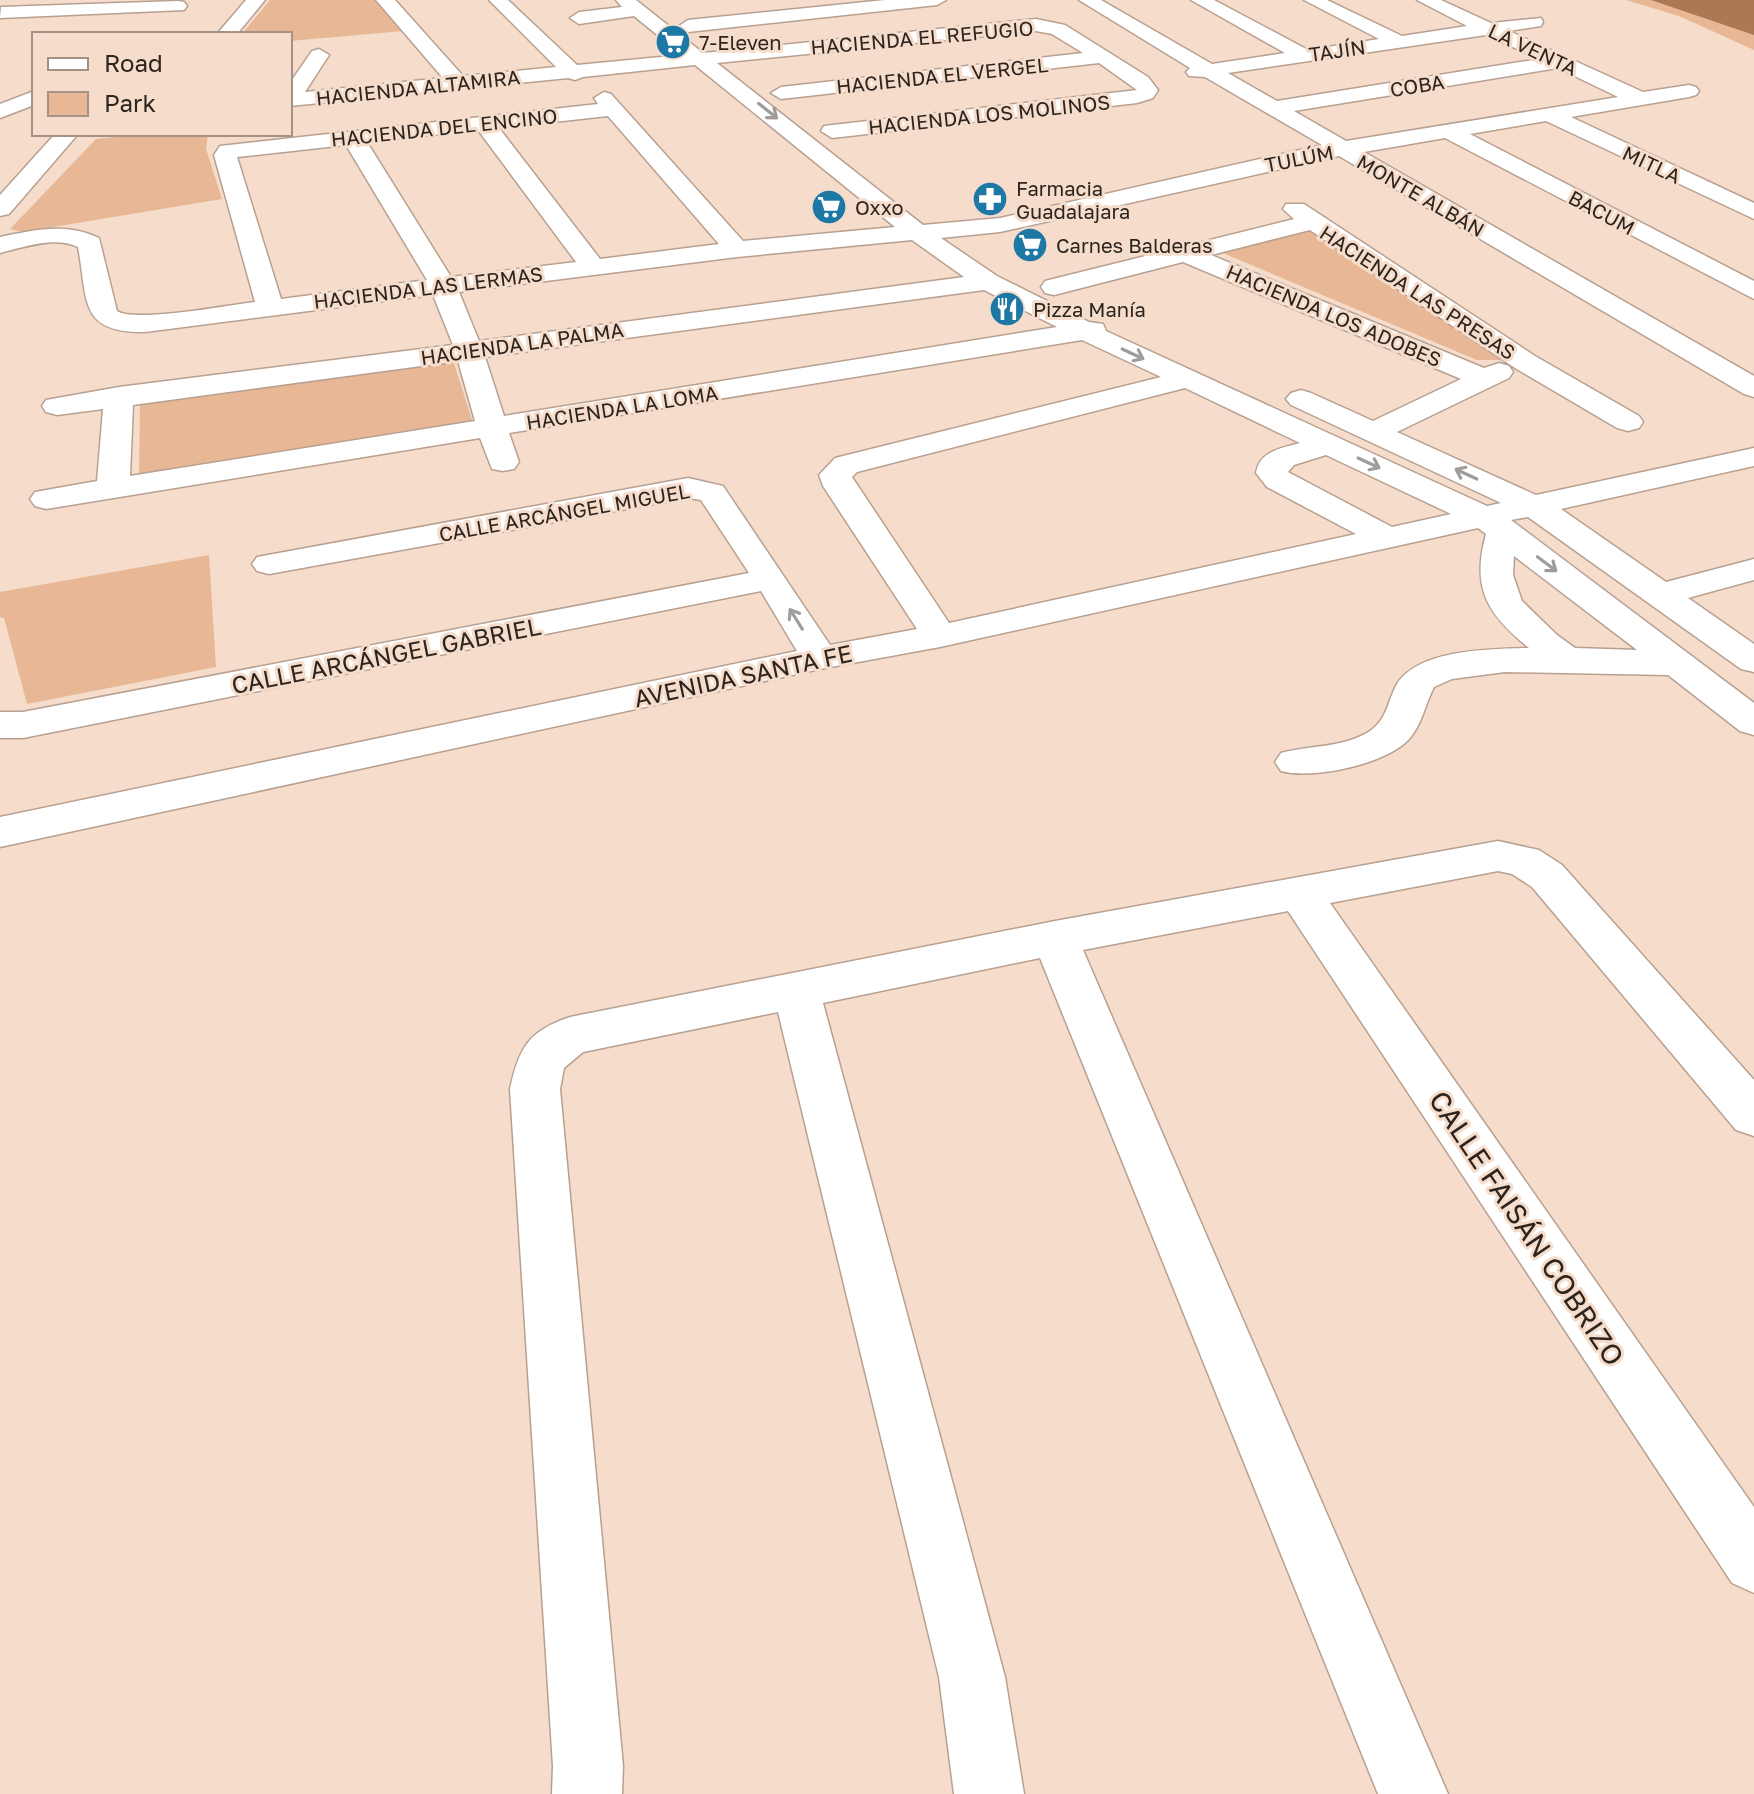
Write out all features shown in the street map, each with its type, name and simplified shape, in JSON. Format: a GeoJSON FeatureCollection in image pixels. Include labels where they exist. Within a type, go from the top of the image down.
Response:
{"type":"FeatureCollection","features":[{"type":"Feature","properties":{"kind":"street"},"geometry":{"type":"LineString","coordinates":[[229,32],[256,0]]}},
{"type":"Feature","properties":{"kind":"street"},"geometry":{"type":"LineString","coordinates":[[385,0],[458,83]]}},
{"type":"Feature","properties":{"kind":"street"},"geometry":{"type":"LineString","coordinates":[[498,0],[572,70]]}},
{"type":"Feature","properties":{"kind":"street"},"geometry":{"type":"LineString","coordinates":[[688,26],[937,0]]}},
{"type":"Feature","properties":{"kind":"street","name":"MONTE ALBÁN"},"geometry":{"type":"LineString","coordinates":[[1088,0],[1754,388]]}},
{"type":"Feature","properties":{"kind":"street"},"geometry":{"type":"LineString","coordinates":[[1200,0],[1303,55]]}},
{"type":"Feature","properties":{"kind":"street"},"geometry":{"type":"LineString","coordinates":[[1313,0],[1398,41]]}},
{"type":"Feature","properties":{"kind":"street","name":"LA VENTA"},"geometry":{"type":"LineString","coordinates":[[1426,0],[1640,99]]}},
{"type":"Feature","properties":{"kind":"street"},"geometry":{"type":"LineString","coordinates":[[7,8],[94,9],[181,3]]}},
{"type":"Feature","properties":{"kind":"street"},"geometry":{"type":"LineString","coordinates":[[163,25],[181,3]]}},
{"type":"Feature","properties":{"kind":"street"},"geometry":{"type":"LineString","coordinates":[[638,3],[738,65]]}},
{"type":"Feature","properties":{"kind":"street"},"geometry":{"type":"LineString","coordinates":[[579,18],[638,3],[688,26],[855,150]]}},
{"type":"Feature","properties":{"kind":"street","name":"TAJÍN"},"geometry":{"type":"LineString","coordinates":[[1144,87],[1175,76],[1209,70],[1534,22]]}},
{"type":"Feature","properties":{"kind":"street","name":"HACIENDA EL REFUGIO"},"geometry":{"type":"LineString","coordinates":[[738,65],[1049,26],[1102,57]]}},
{"type":"Feature","properties":{"kind":"street"},"geometry":{"type":"LineString","coordinates":[[1102,57],[1144,87]]}},
{"type":"Feature","properties":{"kind":"street","name":"HACIENDA EL VERGEL"},"geometry":{"type":"LineString","coordinates":[[738,65],[1102,57]]}},
{"type":"Feature","properties":{"kind":"street"},"geometry":{"type":"LineString","coordinates":[[292,97],[316,60],[347,95]]}},
{"type":"Feature","properties":{"kind":"street","name":"COBA"},"geometry":{"type":"LineString","coordinates":[[1273,108],[1560,62]]}},
{"type":"Feature","properties":{"kind":"street"},"geometry":{"type":"LineString","coordinates":[[736,86],[738,65]]}},
{"type":"Feature","properties":{"kind":"street"},"geometry":{"type":"LineString","coordinates":[[736,86],[738,65]]}},
{"type":"Feature","properties":{"kind":"street","name":"HACIENDA ALTAMIRA"},"geometry":{"type":"LineString","coordinates":[[292,100],[572,70],[738,65]]}},
{"type":"Feature","properties":{"kind":"street"},"geometry":{"type":"LineString","coordinates":[[736,86],[935,220],[1085,331],[1192,366]]}},
{"type":"Feature","properties":{"kind":"street","name":"HACIENDA LOS MOLINOS"},"geometry":{"type":"LineString","coordinates":[[819,122],[1144,87]]}},
{"type":"Feature","properties":{"kind":"street","name":"TULÚM"},"geometry":{"type":"LineString","coordinates":[[935,220],[1000,225],[1342,149],[1689,91]]}},
{"type":"Feature","properties":{"kind":"street"},"geometry":{"type":"LineString","coordinates":[[0,112],[32,98]]}},
{"type":"Feature","properties":{"kind":"street","name":"HACIENDA DEL ENCINO"},"geometry":{"type":"LineString","coordinates":[[270,307],[225,155],[228,151],[484,123],[608,103],[737,249]]}},
{"type":"Feature","properties":{"kind":"street","name":"MITLA"},"geometry":{"type":"LineString","coordinates":[[1550,115],[1754,212]]}},
{"type":"Feature","properties":{"kind":"street"},"geometry":{"type":"LineString","coordinates":[[484,123],[593,267]]}},
{"type":"Feature","properties":{"kind":"street","name":"BACUM"},"geometry":{"type":"LineString","coordinates":[[1450,132],[1754,291]]}},
{"type":"Feature","properties":{"kind":"street"},"geometry":{"type":"LineString","coordinates":[[0,209],[10,186],[65,136]]}},
{"type":"Feature","properties":{"kind":"street"},"geometry":{"type":"LineString","coordinates":[[352,136],[443,286],[469,351],[503,462]]}},
{"type":"Feature","properties":{"kind":"street"},"geometry":{"type":"LineString","coordinates":[[1033,193],[1057,194],[1081,206]]}},
{"type":"Feature","properties":{"kind":"street"},"geometry":{"type":"LineString","coordinates":[[935,220],[992,202]]}},
{"type":"Feature","properties":{"kind":"street","name":"HACIENDA LAS PRESAS"},"geometry":{"type":"LineString","coordinates":[[1184,253],[1303,215],[1525,362],[1628,422],[1591,439]]}},
{"type":"Feature","properties":{"kind":"street"},"geometry":{"type":"LineString","coordinates":[[935,220],[1000,267],[1054,287],[1131,324],[1192,366],[1328,444],[1494,524],[1754,722]]}},
{"type":"Feature","properties":{"kind":"street","name":"HACIENDA LAS LERMAS"},"geometry":{"type":"LineString","coordinates":[[0,245],[55,235],[82,238],[90,243],[104,314],[122,324],[737,249],[935,220]]}},
{"type":"Feature","properties":{"kind":"street"},"geometry":{"type":"LineString","coordinates":[[1054,287],[1184,253]]}},
{"type":"Feature","properties":{"kind":"street","name":"HACIENDA LOS ADOBES"},"geometry":{"type":"LineString","coordinates":[[1184,253],[1483,378]]}},
{"type":"Feature","properties":{"kind":"street","name":"HACIENDA LA PALMA"},"geometry":{"type":"LineString","coordinates":[[57,406],[469,351],[1000,267]]}},
{"type":"Feature","properties":{"kind":"street","name":"HACIENDA LA LOMA"},"geometry":{"type":"LineString","coordinates":[[46,499],[1131,324]]}},
{"type":"Feature","properties":{"kind":"street"},"geometry":{"type":"LineString","coordinates":[[1375,431],[1483,378],[1525,362]]}},
{"type":"Feature","properties":{"kind":"street"},"geometry":{"type":"LineString","coordinates":[[940,636],[839,486],[835,475],[846,465],[1192,366]]}},
{"type":"Feature","properties":{"kind":"street"},"geometry":{"type":"LineString","coordinates":[[1277,388],[1536,507],[1754,661]]}},
{"type":"Feature","properties":{"kind":"street"},"geometry":{"type":"LineString","coordinates":[[113,487],[119,396]]}},
{"type":"Feature","properties":{"kind":"street"},"geometry":{"type":"LineString","coordinates":[[1328,444],[1283,458],[1273,465],[1272,473],[1278,480],[1388,538]]}},
{"type":"Feature","properties":{"kind":"street","name":"AVENIDA SANTA FE"},"geometry":{"type":"LineString","coordinates":[[0,832],[940,636],[1388,538],[1494,524],[1536,507],[1754,457]]}},
{"type":"Feature","properties":{"kind":"street"},"geometry":{"type":"LineString","coordinates":[[1353,519],[1422,487]]}},
{"type":"Feature","properties":{"kind":"street","name":"CALLE ARCÁNGEL MIGUEL"},"geometry":{"type":"LineString","coordinates":[[269,564],[688,488],[712,493],[805,662]]}},
{"type":"Feature","properties":{"kind":"street"},"geometry":{"type":"LineString","coordinates":[[1494,524],[1495,573],[1503,601],[1524,626],[1567,660]]}},
{"type":"Feature","properties":{"kind":"street"},"geometry":{"type":"LineString","coordinates":[[1658,595],[1754,569]]}},
{"type":"Feature","properties":{"kind":"street","name":"CALLE ARCÁNGEL GABRIEL"},"geometry":{"type":"LineString","coordinates":[[0,725],[38,722],[759,582]]}},
{"type":"Feature","properties":{"kind":"street"},"geometry":{"type":"LineString","coordinates":[[1295,762],[1366,750],[1383,742],[1393,735],[1406,716],[1416,686],[1429,676],[1475,661],[1677,664]]}},
{"type":"Feature","properties":{"kind":"street"},"geometry":{"type":"LineString","coordinates":[[1718,694],[1754,681]]}},
{"type":"Feature","properties":{"kind":"street"},"geometry":{"type":"LineString","coordinates":[[587,1794],[588,1766],[535,1089],[541,1058],[570,1036],[1055,938],[1498,856],[1524,861],[1547,876],[1754,1115]]}},
{"type":"Feature","properties":{"kind":"street","name":"CALLE FAISÁN COBRIZO"},"geometry":{"type":"LineString","coordinates":[[1300,894],[1754,1561]]}},
{"type":"Feature","properties":{"kind":"street"},"geometry":{"type":"LineString","coordinates":[[1055,938],[1413,1794]]}},
{"type":"Feature","properties":{"kind":"street"},"geometry":{"type":"LineString","coordinates":[[796,990],[972,1677],[989,1794]]}},
{"type":"Feature","properties":{"kind":"green space"},"geometry":{"type":"Polygon","coordinates":[[[270,0],[376,0],[403,31],[292,41],[292,32],[244,32],[270,0]]]}},
{"type":"Feature","properties":{"kind":"green space"},"geometry":{"type":"Polygon","coordinates":[[[1626,0],[1754,0],[1754,50],[1679,16],[1626,0]]]}},
{"type":"Feature","properties":{"kind":"green space"},"geometry":{"type":"Polygon","coordinates":[[[208,136],[206,149],[222,199],[23,232],[10,229],[96,139],[208,136]]]}},
{"type":"Feature","properties":{"kind":"green space"},"geometry":{"type":"Polygon","coordinates":[[[1313,229],[1497,349],[1501,360],[1477,360],[1218,251],[1313,229]]]}},
{"type":"Feature","properties":{"kind":"green space"},"geometry":{"type":"Polygon","coordinates":[[[453,360],[473,423],[139,478],[140,402],[453,360]]]}},
{"type":"Feature","properties":{"kind":"green space"},"geometry":{"type":"Polygon","coordinates":[[[209,555],[216,667],[27,704],[4,618],[0,617],[0,592],[209,555]]]}},
{"type":"Feature","properties":{"kind":"shaded area"},"geometry":{"type":"Polygon","coordinates":[[[1651,0],[1754,0],[1754,35],[1651,0]]]}},
{"type":"Feature","properties":{"kind":"place","name":"7-Eleven"},"geometry":{"type":"Point","coordinates":[673,42]}},
{"type":"Feature","properties":{"kind":"place","name":"Farmacia Guadalajara"},"geometry":{"type":"Point","coordinates":[990,199]}},
{"type":"Feature","properties":{"kind":"place","name":"Oxxo"},"geometry":{"type":"Point","coordinates":[829,207]}},
{"type":"Feature","properties":{"kind":"place","name":"Carnes Balderas"},"geometry":{"type":"Point","coordinates":[1030,245]}},
{"type":"Feature","properties":{"kind":"place","name":"Pizza Manía"},"geometry":{"type":"Point","coordinates":[1007,309]}}]}
